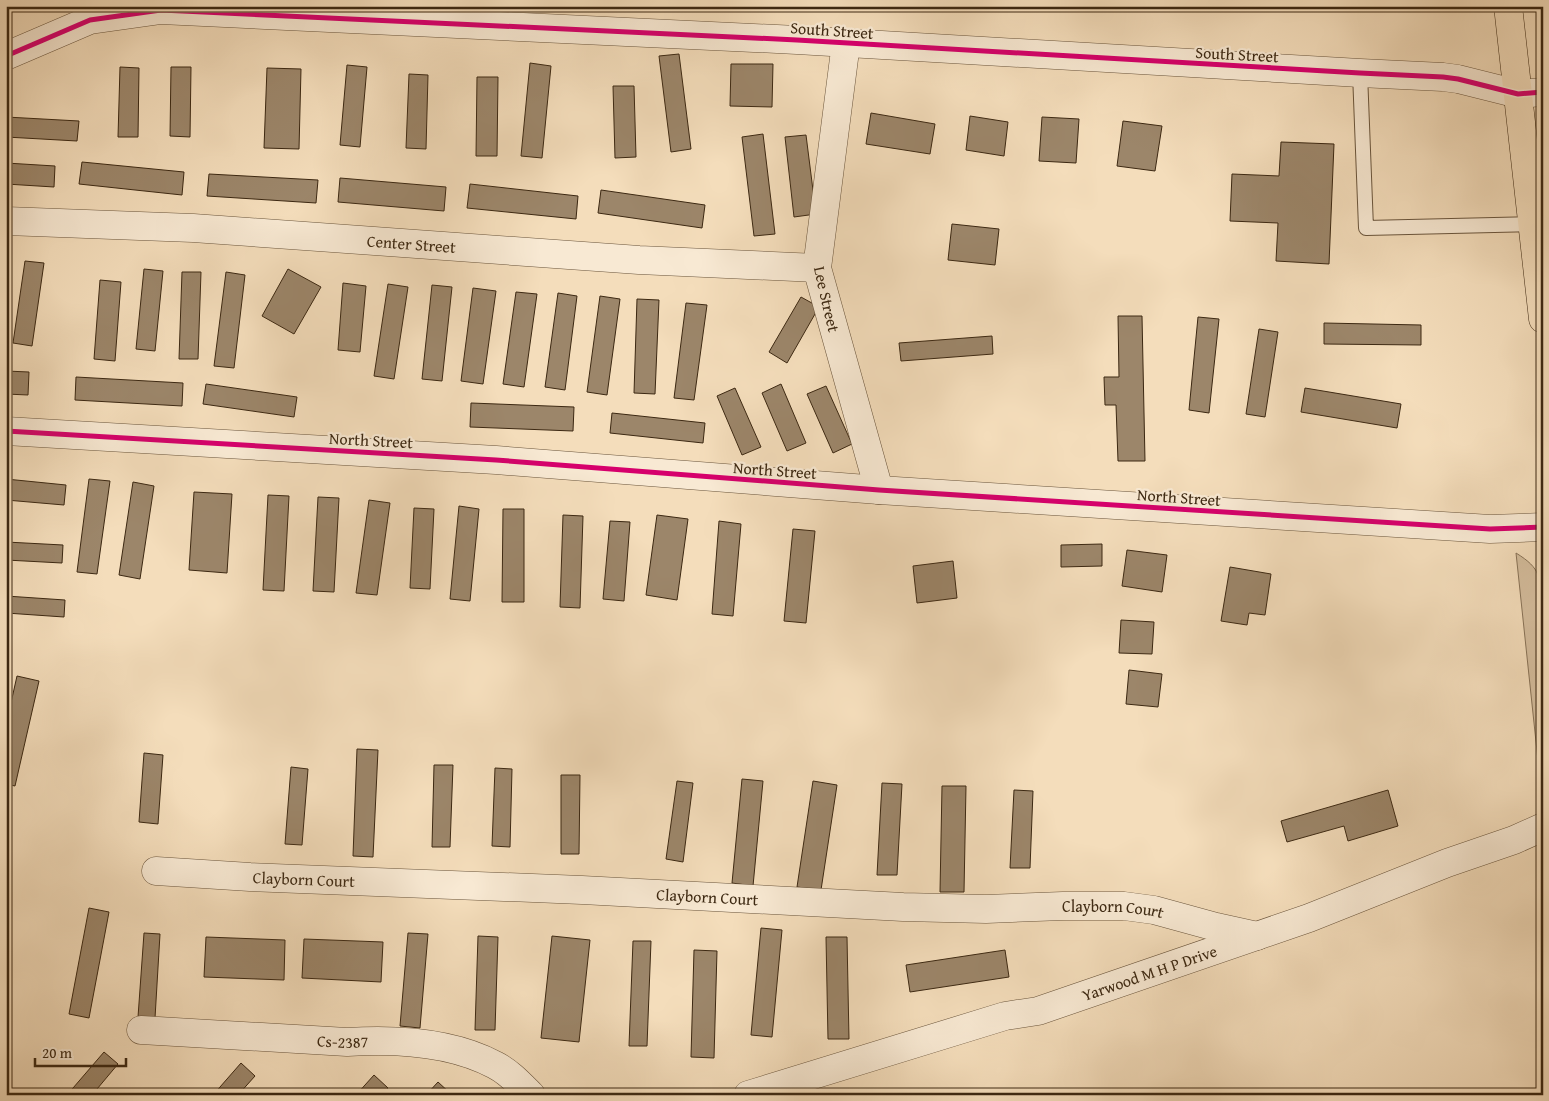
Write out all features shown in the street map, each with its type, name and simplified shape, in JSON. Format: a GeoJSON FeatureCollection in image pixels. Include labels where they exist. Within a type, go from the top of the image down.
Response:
{"type":"FeatureCollection","features":[{"type":"Feature","properties":{"kind":"highway"},"geometry":{"type":"LineString","coordinates":[[1508,6],[1530,93],[1532,224],[1543,319]]}},
{"type":"Feature","properties":{"kind":"street","name":"South Street"},"geometry":{"type":"LineString","coordinates":[[6,56],[90,20],[161,8],[846,43],[1451,78],[1530,93]]}},
{"type":"Feature","properties":{"kind":"street","name":"Lee Street"},"geometry":{"type":"LineString","coordinates":[[846,43],[817,268],[879,490]]}},
{"type":"Feature","properties":{"kind":"street","name":"Center Street"},"geometry":{"type":"LineString","coordinates":[[6,221],[193,228],[630,259],[817,268]]}},
{"type":"Feature","properties":{"kind":"street","name":"North Street"},"geometry":{"type":"LineString","coordinates":[[6,431],[496,460],[879,490],[1490,529],[1543,527]]}},
{"type":"Feature","properties":{"kind":"street","name":"Yarwood M H P Drive"},"geometry":{"type":"LineString","coordinates":[[748,1095],[1005,1016],[1038,1011],[1309,918],[1447,863],[1514,840],[1543,826]]}},
{"type":"Feature","properties":{"kind":"street","name":"Clayborn Court"},"geometry":{"type":"LineString","coordinates":[[156,871],[250,877],[582,890],[903,907],[986,909],[1124,906],[1154,910],[1257,936]]}},
{"type":"Feature","properties":{"kind":"street","name":"Cs-2387"},"geometry":{"type":"LineString","coordinates":[[141,1030],[431,1045],[475,1056],[496,1066],[514,1079],[530,1095]]}},
{"type":"Feature","properties":{"kind":"lane"},"geometry":{"type":"LineString","coordinates":[[1360,74],[1366,228],[1532,224]]}},
{"type":"Feature","properties":{"kind":"shaded area"},"geometry":{"type":"Polygon","coordinates":[[[1516,553],[1531,564],[1538,574],[1543,604],[1543,809],[1540,811],[1541,789],[1516,553]]]}},
{"type":"Feature","properties":{"kind":"building"},"geometry":{"type":"Polygon","coordinates":[[[679,54],[691,149],[671,152],[659,56],[679,54]]]}},
{"type":"Feature","properties":{"kind":"building"},"geometry":{"type":"Polygon","coordinates":[[[530,63],[551,66],[542,158],[521,156],[530,63]]]}},
{"type":"Feature","properties":{"kind":"building"},"geometry":{"type":"Polygon","coordinates":[[[731,64],[773,64],[772,107],[730,106],[731,64]]]}},
{"type":"Feature","properties":{"kind":"building"},"geometry":{"type":"Polygon","coordinates":[[[347,65],[367,67],[360,147],[340,145],[347,65]]]}},
{"type":"Feature","properties":{"kind":"building"},"geometry":{"type":"Polygon","coordinates":[[[120,67],[139,68],[138,137],[118,137],[120,67]]]}},
{"type":"Feature","properties":{"kind":"building"},"geometry":{"type":"Polygon","coordinates":[[[171,67],[191,67],[190,137],[170,136],[171,67]]]}},
{"type":"Feature","properties":{"kind":"building"},"geometry":{"type":"Polygon","coordinates":[[[267,68],[301,69],[299,149],[264,148],[267,68]]]}},
{"type":"Feature","properties":{"kind":"building"},"geometry":{"type":"Polygon","coordinates":[[[409,74],[428,75],[426,149],[406,148],[409,74]]]}},
{"type":"Feature","properties":{"kind":"building"},"geometry":{"type":"Polygon","coordinates":[[[477,77],[498,77],[497,156],[476,156],[477,77]]]}},
{"type":"Feature","properties":{"kind":"building"},"geometry":{"type":"Polygon","coordinates":[[[613,86],[634,86],[636,157],[615,158],[613,86]]]}},
{"type":"Feature","properties":{"kind":"building"},"geometry":{"type":"Polygon","coordinates":[[[871,113],[935,124],[930,154],[866,144],[871,113]]]}},
{"type":"Feature","properties":{"kind":"building"},"geometry":{"type":"Polygon","coordinates":[[[970,116],[1008,122],[1004,156],[966,150],[970,116]]]}},
{"type":"Feature","properties":{"kind":"building"},"geometry":{"type":"Polygon","coordinates":[[[6,117],[79,121],[77,141],[6,137],[6,117]]]}},
{"type":"Feature","properties":{"kind":"building"},"geometry":{"type":"Polygon","coordinates":[[[1042,117],[1079,119],[1076,163],[1039,161],[1042,117]]]}},
{"type":"Feature","properties":{"kind":"building"},"geometry":{"type":"Polygon","coordinates":[[[1123,121],[1162,126],[1155,171],[1117,166],[1123,121]]]}},
{"type":"Feature","properties":{"kind":"building"},"geometry":{"type":"Polygon","coordinates":[[[763,134],[775,234],[754,236],[742,137],[763,134]]]}},
{"type":"Feature","properties":{"kind":"building"},"geometry":{"type":"Polygon","coordinates":[[[806,135],[816,214],[794,217],[785,137],[806,135]]]}},
{"type":"Feature","properties":{"kind":"building"},"geometry":{"type":"Polygon","coordinates":[[[1281,142],[1334,144],[1329,264],[1276,261],[1278,223],[1230,221],[1232,174],[1279,176],[1281,142]]]}},
{"type":"Feature","properties":{"kind":"building"},"geometry":{"type":"Polygon","coordinates":[[[82,162],[184,172],[182,195],[79,184],[82,162]]]}},
{"type":"Feature","properties":{"kind":"building"},"geometry":{"type":"Polygon","coordinates":[[[6,163],[55,166],[54,187],[6,184],[6,163]]]}},
{"type":"Feature","properties":{"kind":"building"},"geometry":{"type":"Polygon","coordinates":[[[209,174],[318,180],[316,203],[207,196],[209,174]]]}},
{"type":"Feature","properties":{"kind":"building"},"geometry":{"type":"Polygon","coordinates":[[[340,178],[446,187],[444,211],[338,202],[340,178]]]}},
{"type":"Feature","properties":{"kind":"building"},"geometry":{"type":"Polygon","coordinates":[[[470,184],[578,196],[576,219],[467,208],[470,184]]]}},
{"type":"Feature","properties":{"kind":"building"},"geometry":{"type":"Polygon","coordinates":[[[601,190],[705,205],[702,228],[598,213],[601,190]]]}},
{"type":"Feature","properties":{"kind":"building"},"geometry":{"type":"Polygon","coordinates":[[[952,224],[999,229],[995,265],[948,260],[952,224]]]}},
{"type":"Feature","properties":{"kind":"building"},"geometry":{"type":"Polygon","coordinates":[[[25,261],[44,263],[32,346],[13,343],[25,261]]]}},
{"type":"Feature","properties":{"kind":"building"},"geometry":{"type":"Polygon","coordinates":[[[144,269],[163,271],[155,351],[136,349],[144,269]]]}},
{"type":"Feature","properties":{"kind":"building"},"geometry":{"type":"Polygon","coordinates":[[[288,269],[321,287],[294,334],[262,316],[288,269]]]}},
{"type":"Feature","properties":{"kind":"building"},"geometry":{"type":"Polygon","coordinates":[[[182,272],[201,272],[198,359],[179,359],[182,272]]]}},
{"type":"Feature","properties":{"kind":"building"},"geometry":{"type":"Polygon","coordinates":[[[226,272],[245,275],[234,368],[214,366],[226,272]]]}},
{"type":"Feature","properties":{"kind":"building"},"geometry":{"type":"Polygon","coordinates":[[[100,280],[121,282],[115,361],[94,359],[100,280]]]}},
{"type":"Feature","properties":{"kind":"building"},"geometry":{"type":"Polygon","coordinates":[[[343,283],[366,286],[360,352],[338,350],[343,283]]]}},
{"type":"Feature","properties":{"kind":"building"},"geometry":{"type":"Polygon","coordinates":[[[388,284],[408,287],[394,379],[374,376],[388,284]]]}},
{"type":"Feature","properties":{"kind":"building"},"geometry":{"type":"Polygon","coordinates":[[[432,285],[452,287],[442,381],[422,379],[432,285]]]}},
{"type":"Feature","properties":{"kind":"building"},"geometry":{"type":"Polygon","coordinates":[[[473,288],[496,291],[483,384],[461,381],[473,288]]]}},
{"type":"Feature","properties":{"kind":"building"},"geometry":{"type":"Polygon","coordinates":[[[516,292],[537,294],[524,387],[503,384],[516,292]]]}},
{"type":"Feature","properties":{"kind":"building"},"geometry":{"type":"Polygon","coordinates":[[[558,293],[577,296],[565,390],[545,387],[558,293]]]}},
{"type":"Feature","properties":{"kind":"building"},"geometry":{"type":"Polygon","coordinates":[[[600,296],[620,299],[607,395],[587,392],[600,296]]]}},
{"type":"Feature","properties":{"kind":"building"},"geometry":{"type":"Polygon","coordinates":[[[801,297],[819,307],[787,363],[769,352],[801,297]]]}},
{"type":"Feature","properties":{"kind":"building"},"geometry":{"type":"Polygon","coordinates":[[[637,299],[659,300],[655,394],[634,393],[637,299]]]}},
{"type":"Feature","properties":{"kind":"building"},"geometry":{"type":"Polygon","coordinates":[[[686,303],[707,305],[694,400],[674,398],[686,303]]]}},
{"type":"Feature","properties":{"kind":"building"},"geometry":{"type":"Polygon","coordinates":[[[1118,316],[1142,316],[1145,461],[1118,461],[1116,405],[1105,405],[1104,377],[1119,377],[1118,316]]]}},
{"type":"Feature","properties":{"kind":"building"},"geometry":{"type":"Polygon","coordinates":[[[1198,317],[1219,319],[1209,413],[1189,410],[1198,317]]]}},
{"type":"Feature","properties":{"kind":"building"},"geometry":{"type":"Polygon","coordinates":[[[1324,323],[1421,325],[1421,345],[1324,344],[1324,323]]]}},
{"type":"Feature","properties":{"kind":"building"},"geometry":{"type":"Polygon","coordinates":[[[1259,329],[1278,332],[1265,417],[1246,414],[1259,329]]]}},
{"type":"Feature","properties":{"kind":"building"},"geometry":{"type":"Polygon","coordinates":[[[992,336],[993,354],[901,361],[899,343],[992,336]]]}},
{"type":"Feature","properties":{"kind":"building"},"geometry":{"type":"Polygon","coordinates":[[[6,371],[29,372],[28,395],[6,394],[6,371]]]}},
{"type":"Feature","properties":{"kind":"building"},"geometry":{"type":"Polygon","coordinates":[[[76,377],[183,383],[182,406],[75,400],[76,377]]]}},
{"type":"Feature","properties":{"kind":"building"},"geometry":{"type":"Polygon","coordinates":[[[206,384],[297,397],[294,417],[203,404],[206,384]]]}},
{"type":"Feature","properties":{"kind":"building"},"geometry":{"type":"Polygon","coordinates":[[[781,384],[806,443],[787,451],[762,393],[781,384]]]}},
{"type":"Feature","properties":{"kind":"building"},"geometry":{"type":"Polygon","coordinates":[[[826,386],[852,444],[833,453],[807,394],[826,386]]]}},
{"type":"Feature","properties":{"kind":"building"},"geometry":{"type":"Polygon","coordinates":[[[735,388],[761,447],[742,455],[717,396],[735,388]]]}},
{"type":"Feature","properties":{"kind":"building"},"geometry":{"type":"Polygon","coordinates":[[[1305,388],[1401,404],[1397,428],[1301,412],[1305,388]]]}},
{"type":"Feature","properties":{"kind":"building"},"geometry":{"type":"Polygon","coordinates":[[[471,403],[574,407],[573,431],[470,427],[471,403]]]}},
{"type":"Feature","properties":{"kind":"building"},"geometry":{"type":"Polygon","coordinates":[[[612,413],[705,423],[703,443],[610,433],[612,413]]]}},
{"type":"Feature","properties":{"kind":"building"},"geometry":{"type":"Polygon","coordinates":[[[6,479],[66,485],[64,505],[6,500],[6,479]]]}},
{"type":"Feature","properties":{"kind":"building"},"geometry":{"type":"Polygon","coordinates":[[[89,479],[110,481],[97,574],[77,572],[89,479]]]}},
{"type":"Feature","properties":{"kind":"building"},"geometry":{"type":"Polygon","coordinates":[[[133,482],[154,486],[140,579],[119,575],[133,482]]]}},
{"type":"Feature","properties":{"kind":"building"},"geometry":{"type":"Polygon","coordinates":[[[194,492],[232,494],[227,573],[189,570],[194,492]]]}},
{"type":"Feature","properties":{"kind":"building"},"geometry":{"type":"Polygon","coordinates":[[[268,495],[289,496],[284,591],[263,590],[268,495]]]}},
{"type":"Feature","properties":{"kind":"building"},"geometry":{"type":"Polygon","coordinates":[[[318,497],[339,498],[334,592],[313,591],[318,497]]]}},
{"type":"Feature","properties":{"kind":"building"},"geometry":{"type":"Polygon","coordinates":[[[369,500],[390,503],[377,595],[356,593],[369,500]]]}},
{"type":"Feature","properties":{"kind":"building"},"geometry":{"type":"Polygon","coordinates":[[[459,506],[479,509],[470,601],[450,599],[459,506]]]}},
{"type":"Feature","properties":{"kind":"building"},"geometry":{"type":"Polygon","coordinates":[[[414,508],[434,509],[430,589],[410,588],[414,508]]]}},
{"type":"Feature","properties":{"kind":"building"},"geometry":{"type":"Polygon","coordinates":[[[503,509],[524,509],[524,602],[502,602],[503,509]]]}},
{"type":"Feature","properties":{"kind":"building"},"geometry":{"type":"Polygon","coordinates":[[[563,515],[583,516],[580,608],[560,607],[563,515]]]}},
{"type":"Feature","properties":{"kind":"building"},"geometry":{"type":"Polygon","coordinates":[[[657,515],[688,519],[677,600],[646,595],[657,515]]]}},
{"type":"Feature","properties":{"kind":"building"},"geometry":{"type":"Polygon","coordinates":[[[610,521],[630,522],[624,601],[603,599],[610,521]]]}},
{"type":"Feature","properties":{"kind":"building"},"geometry":{"type":"Polygon","coordinates":[[[719,521],[741,524],[733,616],[712,614],[719,521]]]}},
{"type":"Feature","properties":{"kind":"building"},"geometry":{"type":"Polygon","coordinates":[[[793,529],[815,531],[806,623],[784,621],[793,529]]]}},
{"type":"Feature","properties":{"kind":"building"},"geometry":{"type":"Polygon","coordinates":[[[6,542],[63,545],[62,563],[6,560],[6,542]]]}},
{"type":"Feature","properties":{"kind":"building"},"geometry":{"type":"Polygon","coordinates":[[[1102,544],[1102,566],[1061,567],[1061,545],[1102,544]]]}},
{"type":"Feature","properties":{"kind":"building"},"geometry":{"type":"Polygon","coordinates":[[[1127,550],[1167,555],[1162,592],[1122,586],[1127,550]]]}},
{"type":"Feature","properties":{"kind":"building"},"geometry":{"type":"Polygon","coordinates":[[[953,561],[957,598],[917,603],[913,566],[953,561]]]}},
{"type":"Feature","properties":{"kind":"building"},"geometry":{"type":"Polygon","coordinates":[[[1230,567],[1271,574],[1265,615],[1249,613],[1247,625],[1221,621],[1230,567]]]}},
{"type":"Feature","properties":{"kind":"building"},"geometry":{"type":"Polygon","coordinates":[[[6,596],[65,600],[64,617],[6,613],[6,596]]]}},
{"type":"Feature","properties":{"kind":"building"},"geometry":{"type":"Polygon","coordinates":[[[1121,620],[1154,622],[1152,654],[1119,653],[1121,620]]]}},
{"type":"Feature","properties":{"kind":"building"},"geometry":{"type":"Polygon","coordinates":[[[1129,670],[1162,674],[1158,707],[1126,704],[1129,670]]]}},
{"type":"Feature","properties":{"kind":"building"},"geometry":{"type":"Polygon","coordinates":[[[17,676],[39,681],[15,786],[6,784],[6,725],[17,676]]]}},
{"type":"Feature","properties":{"kind":"building"},"geometry":{"type":"Polygon","coordinates":[[[357,749],[378,750],[373,857],[353,856],[357,749]]]}},
{"type":"Feature","properties":{"kind":"building"},"geometry":{"type":"Polygon","coordinates":[[[144,753],[163,755],[158,824],[139,822],[144,753]]]}},
{"type":"Feature","properties":{"kind":"building"},"geometry":{"type":"Polygon","coordinates":[[[434,765],[453,765],[450,847],[432,847],[434,765]]]}},
{"type":"Feature","properties":{"kind":"building"},"geometry":{"type":"Polygon","coordinates":[[[291,767],[308,769],[302,845],[285,844],[291,767]]]}},
{"type":"Feature","properties":{"kind":"building"},"geometry":{"type":"Polygon","coordinates":[[[495,768],[512,769],[510,847],[492,846],[495,768]]]}},
{"type":"Feature","properties":{"kind":"building"},"geometry":{"type":"Polygon","coordinates":[[[561,775],[580,775],[579,854],[561,854],[561,775]]]}},
{"type":"Feature","properties":{"kind":"building"},"geometry":{"type":"Polygon","coordinates":[[[742,779],[763,781],[753,886],[732,883],[742,779]]]}},
{"type":"Feature","properties":{"kind":"building"},"geometry":{"type":"Polygon","coordinates":[[[677,781],[693,783],[683,862],[666,859],[677,781]]]}},
{"type":"Feature","properties":{"kind":"building"},"geometry":{"type":"Polygon","coordinates":[[[813,781],[837,785],[821,890],[797,887],[813,781]]]}},
{"type":"Feature","properties":{"kind":"building"},"geometry":{"type":"Polygon","coordinates":[[[882,783],[902,784],[897,875],[877,875],[882,783]]]}},
{"type":"Feature","properties":{"kind":"building"},"geometry":{"type":"Polygon","coordinates":[[[942,786],[966,786],[964,892],[940,892],[942,786]]]}},
{"type":"Feature","properties":{"kind":"building"},"geometry":{"type":"Polygon","coordinates":[[[1014,790],[1033,791],[1030,868],[1010,868],[1014,790]]]}},
{"type":"Feature","properties":{"kind":"building"},"geometry":{"type":"Polygon","coordinates":[[[1388,790],[1398,826],[1348,841],[1344,826],[1287,842],[1281,821],[1388,790]]]}},
{"type":"Feature","properties":{"kind":"building"},"geometry":{"type":"Polygon","coordinates":[[[89,908],[109,912],[89,1018],[69,1014],[89,908]]]}},
{"type":"Feature","properties":{"kind":"building"},"geometry":{"type":"Polygon","coordinates":[[[761,928],[782,930],[772,1037],[751,1035],[761,928]]]}},
{"type":"Feature","properties":{"kind":"building"},"geometry":{"type":"Polygon","coordinates":[[[144,933],[160,934],[155,1018],[138,1017],[144,933]]]}},
{"type":"Feature","properties":{"kind":"building"},"geometry":{"type":"Polygon","coordinates":[[[408,933],[428,934],[420,1028],[400,1026],[408,933]]]}},
{"type":"Feature","properties":{"kind":"building"},"geometry":{"type":"Polygon","coordinates":[[[478,936],[498,937],[495,1030],[475,1030],[478,936]]]}},
{"type":"Feature","properties":{"kind":"building"},"geometry":{"type":"Polygon","coordinates":[[[552,936],[590,940],[579,1042],[541,1038],[552,936]]]}},
{"type":"Feature","properties":{"kind":"building"},"geometry":{"type":"Polygon","coordinates":[[[206,937],[285,940],[284,980],[204,977],[206,937]]]}},
{"type":"Feature","properties":{"kind":"building"},"geometry":{"type":"Polygon","coordinates":[[[826,937],[847,937],[849,1039],[828,1039],[826,937]]]}},
{"type":"Feature","properties":{"kind":"building"},"geometry":{"type":"Polygon","coordinates":[[[304,939],[383,942],[381,982],[302,978],[304,939]]]}},
{"type":"Feature","properties":{"kind":"building"},"geometry":{"type":"Polygon","coordinates":[[[633,941],[651,941],[647,1046],[629,1046],[633,941]]]}},
{"type":"Feature","properties":{"kind":"building"},"geometry":{"type":"Polygon","coordinates":[[[694,950],[717,951],[714,1058],[691,1057],[694,950]]]}},
{"type":"Feature","properties":{"kind":"building"},"geometry":{"type":"Polygon","coordinates":[[[1005,950],[1009,977],[910,992],[906,965],[1005,950]]]}},
{"type":"Feature","properties":{"kind":"building"},"geometry":{"type":"Polygon","coordinates":[[[104,1052],[118,1064],[92,1095],[67,1095],[104,1052]]]}},
{"type":"Feature","properties":{"kind":"building"},"geometry":{"type":"Polygon","coordinates":[[[241,1063],[255,1076],[238,1095],[213,1095],[241,1063]]]}},
{"type":"Feature","properties":{"kind":"building"},"geometry":{"type":"Polygon","coordinates":[[[374,1075],[388,1088],[382,1095],[356,1095],[374,1075]]]}},
{"type":"Feature","properties":{"kind":"building"},"geometry":{"type":"Polygon","coordinates":[[[438,1082],[451,1094],[426,1095],[438,1082]]]}},
{"type":"Feature","properties":{"kind":"cycle path"},"geometry":{"type":"LineString","coordinates":[[6,56],[90,20],[161,10],[797,40],[1443,77],[1518,94],[1543,92]]}},
{"type":"Feature","properties":{"kind":"cycle path"},"geometry":{"type":"LineString","coordinates":[[6,431],[496,460],[879,490],[1490,529],[1543,527]]}}]}
